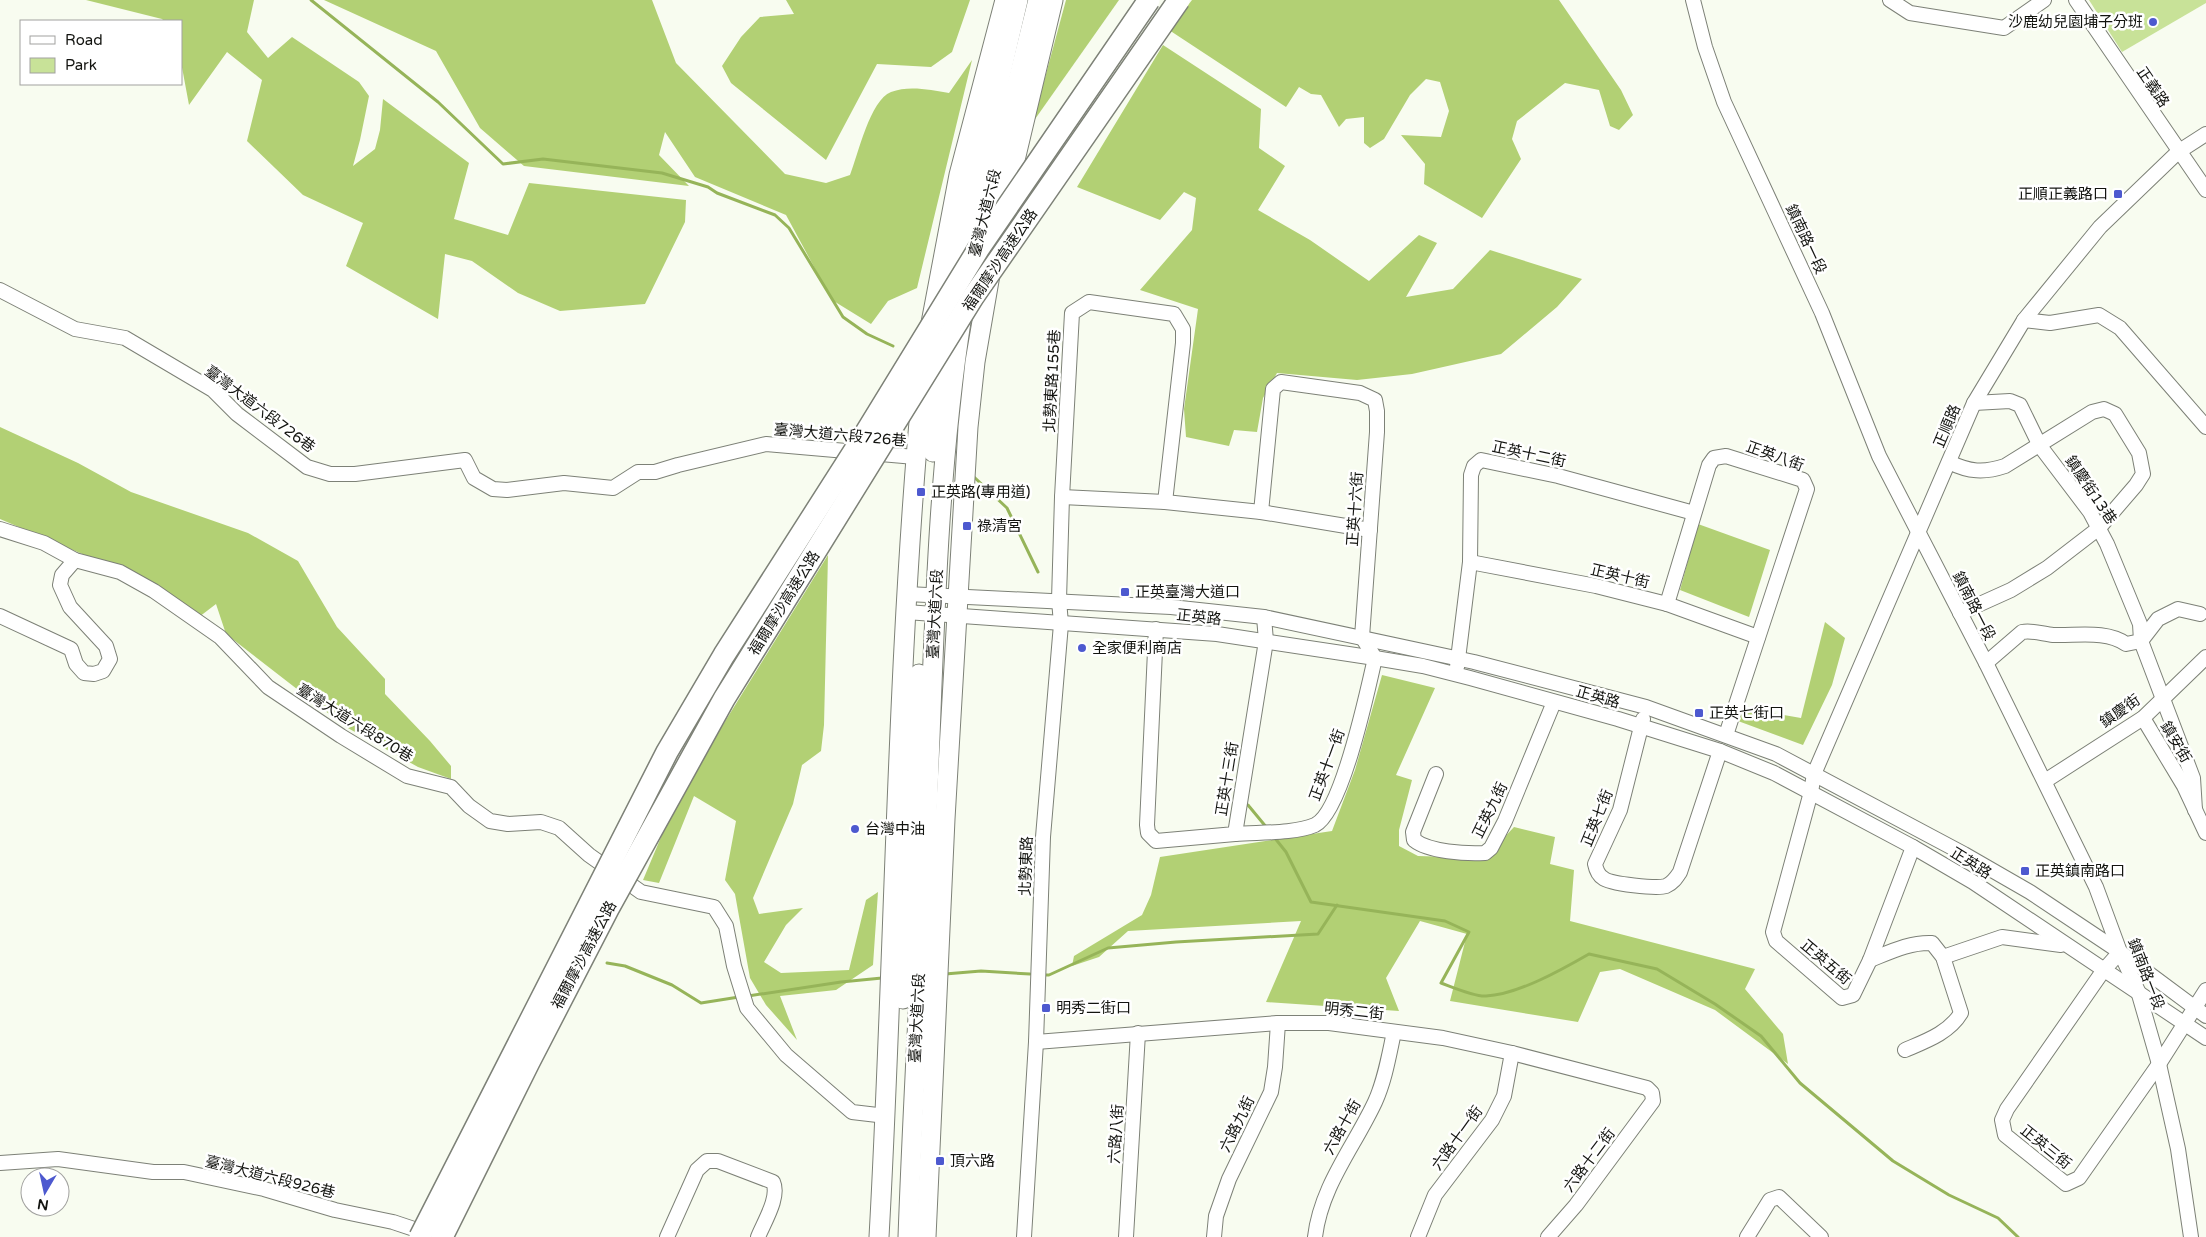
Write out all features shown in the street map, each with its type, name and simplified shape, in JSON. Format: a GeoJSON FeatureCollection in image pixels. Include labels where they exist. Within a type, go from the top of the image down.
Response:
{"type":"FeatureCollection","features":[{"type":"Feature","properties":{"kind":"highway","name":"福爾摩沙高速公路"},"geometry":{"type":"LineString","coordinates":[[420,1237],[649,786],[724,655],[862,440],[979,248],[1149,0]]}},
{"type":"Feature","properties":{"kind":"highway","name":"福爾摩沙高速公路"},"geometry":{"type":"LineString","coordinates":[[440,1237],[604,917],[724,699],[973,297],[1179,0]]}},
{"type":"Feature","properties":{"kind":"main road","name":"臺灣大道六段"},"geometry":{"type":"LineString","coordinates":[[922,594],[915,457],[924,365],[958,183],[1005,0]]}},
{"type":"Feature","properties":{"kind":"main road","name":"臺灣大道六段"},"geometry":{"type":"LineString","coordinates":[[891,1237],[922,594],[940,356],[952,282],[1018,0]]}},
{"type":"Feature","properties":{"kind":"main road","name":"臺灣大道六段"},"geometry":{"type":"LineString","coordinates":[[922,594],[942,480],[955,358],[967,285],[1038,0]]}},
{"type":"Feature","properties":{"kind":"main road","name":"臺灣大道六段"},"geometry":{"type":"LineString","coordinates":[[926,1237],[945,819],[968,427],[975,362],[996,240],[1053,0]]}},
{"type":"Feature","properties":{"kind":"main road","name":"臺灣大道六段"},"geometry":{"type":"LineString","coordinates":[[879,1237],[886,1116],[896,814],[921,614]]}},
{"type":"Feature","properties":{"kind":"main road","name":"臺灣大道六段"},"geometry":{"type":"LineString","coordinates":[[908,1237],[927,816],[921,614]]}},
{"type":"Feature","properties":{"kind":"street","name":"鎮南路一段"},"geometry":{"type":"LineString","coordinates":[[1693,0],[1705,47],[1724,102],[1822,313],[1879,456],[1986,663],[2096,886],[2120,952],[2138,991],[2159,1064],[2178,1149],[2191,1237]]}},
{"type":"Feature","properties":{"kind":"street"},"geometry":{"type":"LineString","coordinates":[[1890,0],[1910,13],[2004,28],[2044,0]]}},
{"type":"Feature","properties":{"kind":"street","name":"正義路"},"geometry":{"type":"LineString","coordinates":[[2076,0],[2178,152],[2206,190]]}},
{"type":"Feature","properties":{"kind":"street","name":"正順路"},"geometry":{"type":"LineString","coordinates":[[1811,792],[1814,774],[1974,403],[2024,320],[2100,227],[2178,152],[2206,134]]}},
{"type":"Feature","properties":{"kind":"street","name":"臺灣大道六段726巷"},"geometry":{"type":"LineString","coordinates":[[0,290],[75,329],[125,338],[213,390],[237,414],[307,467],[330,474],[355,474],[465,460],[474,478],[494,489],[508,490],[564,483],[613,488],[638,472],[655,472],[766,444],[915,457]]}},
{"type":"Feature","properties":{"kind":"street","name":"北勢東路155巷"},"geometry":{"type":"LineString","coordinates":[[1062,496],[1072,313],[1089,302],[1174,314],[1183,329],[1165,502]]}},
{"type":"Feature","properties":{"kind":"street"},"geometry":{"type":"LineString","coordinates":[[2024,320],[2050,323],[2099,316],[2120,328],[2206,427]]}},
{"type":"Feature","properties":{"kind":"street","name":"正英十六街"},"geometry":{"type":"LineString","coordinates":[[1261,512],[1273,389],[1281,382],[1360,393],[1375,400],[1377,411],[1362,637]]}},
{"type":"Feature","properties":{"kind":"street","name":"鎮慶街13巷"},"geometry":{"type":"LineString","coordinates":[[1974,403],[2010,401],[2020,405],[2040,446],[2090,512],[2108,544],[2140,624],[2141,641],[2164,698]]}},
{"type":"Feature","properties":{"kind":"street"},"geometry":{"type":"LineString","coordinates":[[1949,462],[1974,471],[1990,471],[2005,466],[2092,412],[2104,409],[2115,414],[2139,453],[2143,474],[2099,528],[2047,568],[2012,590],[1960,612]]}},
{"type":"Feature","properties":{"kind":"street","name":"正英八街"},"geometry":{"type":"LineString","coordinates":[[1667,604],[1709,465],[1714,458],[1726,456],[1803,480],[1806,489],[1726,735]]}},
{"type":"Feature","properties":{"kind":"street","name":"正英十二街"},"geometry":{"type":"LineString","coordinates":[[1455,674],[1460,659],[1470,562],[1471,475],[1474,466],[1480,460],[1558,476],[1694,513]]}},
{"type":"Feature","properties":{"kind":"street"},"geometry":{"type":"LineString","coordinates":[[1062,496],[1165,502],[1261,512],[1370,530]]}},
{"type":"Feature","properties":{"kind":"street","name":"北勢東路"},"geometry":{"type":"LineString","coordinates":[[1024,1237],[1036,1042],[1043,837],[1061,624],[1059,600],[1062,496]]}},
{"type":"Feature","properties":{"kind":"street","name":"臺灣大道六段870巷"},"geometry":{"type":"LineString","coordinates":[[0,529],[44,543],[75,560],[120,572],[154,591],[220,637],[268,687],[341,736],[408,776],[451,787],[469,806],[490,821],[508,824],[542,822],[559,828],[589,855],[641,892],[714,907],[726,926],[746,1008],[786,1055],[852,1112],[886,1116]]}},
{"type":"Feature","properties":{"kind":"street"},"geometry":{"type":"LineString","coordinates":[[0,616],[71,649],[76,664],[84,673],[94,674],[103,671],[110,659],[106,646],[70,607],[60,586],[62,575],[75,560]]}},
{"type":"Feature","properties":{"kind":"street","name":"正英十街"},"geometry":{"type":"LineString","coordinates":[[1470,562],[1596,586],[1667,604],[1758,637]]}},
{"type":"Feature","properties":{"kind":"street","name":"正英路"},"geometry":{"type":"LineString","coordinates":[[922,594],[1172,607],[1264,617],[1460,659],[1646,707],[1776,754],[2030,892],[2120,952],[2201,1012]]}},
{"type":"Feature","properties":{"kind":"street"},"geometry":{"type":"LineString","coordinates":[[1986,663],[2022,632],[2118,638],[2126,644],[2141,641],[2158,619],[2178,609],[2200,614]]}},
{"type":"Feature","properties":{"kind":"street","name":"正英路"},"geometry":{"type":"LineString","coordinates":[[921,614],[1156,629],[1266,641],[1375,658],[1455,674],[1720,751],[1774,773],[1811,792],[1973,882],[2206,1038]]}},
{"type":"Feature","properties":{"kind":"street","name":"正英十三街"},"geometry":{"type":"LineString","coordinates":[[1156,629],[1148,834],[1156,840],[1235,834],[1266,641],[1264,617]]}},
{"type":"Feature","properties":{"kind":"street"},"geometry":{"type":"LineString","coordinates":[[1362,637],[1375,658]]}},
{"type":"Feature","properties":{"kind":"street","name":"鎮慶街"},"geometry":{"type":"LineString","coordinates":[[2045,782],[2143,718],[2206,656]]}},
{"type":"Feature","properties":{"kind":"street","name":"正英十一街"},"geometry":{"type":"LineString","coordinates":[[1235,834],[1302,829],[1316,824],[1327,814],[1352,752],[1375,658]]}},
{"type":"Feature","properties":{"kind":"street","name":"鎮安街"},"geometry":{"type":"LineString","coordinates":[[2164,698],[2193,778],[2195,810]]}},
{"type":"Feature","properties":{"kind":"street","name":"正英九街"},"geometry":{"type":"LineString","coordinates":[[1436,774],[1413,832],[1414,840],[1421,845],[1469,854],[1485,853],[1491,848],[1505,820],[1554,702]]}},
{"type":"Feature","properties":{"kind":"street","name":"正英七街"},"geometry":{"type":"LineString","coordinates":[[1646,707],[1620,810],[1595,864],[1596,870],[1603,878],[1626,884],[1663,887],[1673,882],[1680,872],[1720,751]]}},
{"type":"Feature","properties":{"kind":"street","name":"鎮安街"},"geometry":{"type":"LineString","coordinates":[[2143,718],[2184,786],[2206,833]]}},
{"type":"Feature","properties":{"kind":"street","name":"正英五街"},"geometry":{"type":"LineString","coordinates":[[1811,792],[1773,932],[1776,941],[1842,998],[1853,994],[1870,960],[1913,847]]}},
{"type":"Feature","properties":{"kind":"street"},"geometry":{"type":"LineString","coordinates":[[1943,957],[2002,937],[2058,944],[2103,970]]}},
{"type":"Feature","properties":{"kind":"street"},"geometry":{"type":"LineString","coordinates":[[1870,960],[1901,947],[1922,943],[1932,943],[1943,957],[1961,1013],[1954,1025],[1927,1041],[1905,1050]]}},
{"type":"Feature","properties":{"kind":"street","name":"正英三街"},"geometry":{"type":"LineString","coordinates":[[2120,952],[2103,970],[2007,1109],[2002,1120],[2005,1135],[2066,1184],[2079,1178],[2159,1064],[2184,1024],[2201,1012]]}},
{"type":"Feature","properties":{"kind":"street"},"geometry":{"type":"LineString","coordinates":[[2201,1012],[2206,990]]}},
{"type":"Feature","properties":{"kind":"street","name":"明秀二街"},"geometry":{"type":"LineString","coordinates":[[1036,1042],[1138,1032],[1278,1023],[1329,1023],[1443,1038],[1512,1053],[1647,1088],[1652,1093],[1653,1101]]}},
{"type":"Feature","properties":{"kind":"street","name":"六路九街"},"geometry":{"type":"LineString","coordinates":[[1214,1237],[1216,1216],[1229,1179],[1270,1092],[1276,1067],[1278,1023]]}},
{"type":"Feature","properties":{"kind":"street","name":"六路八街"},"geometry":{"type":"LineString","coordinates":[[1126,1237],[1138,1032]]}},
{"type":"Feature","properties":{"kind":"street","name":"六路十街"},"geometry":{"type":"LineString","coordinates":[[1315,1237],[1318,1216],[1337,1170],[1375,1101],[1394,1032]]}},
{"type":"Feature","properties":{"kind":"street","name":"六路十一街"},"geometry":{"type":"LineString","coordinates":[[1418,1237],[1435,1195],[1492,1120],[1504,1096],[1512,1053]]}},
{"type":"Feature","properties":{"kind":"street","name":"六路十二街"},"geometry":{"type":"LineString","coordinates":[[1548,1237],[1576,1205],[1653,1101]]}},
{"type":"Feature","properties":{"kind":"street","name":"臺灣大道六段926巷"},"geometry":{"type":"LineString","coordinates":[[0,1163],[58,1159],[153,1172],[184,1172],[264,1189],[336,1210],[393,1222],[440,1237]]}},
{"type":"Feature","properties":{"kind":"street"},"geometry":{"type":"LineString","coordinates":[[668,1237],[697,1170],[707,1161],[718,1161],[773,1182],[776,1189],[774,1199],[758,1237]]}},
{"type":"Feature","properties":{"kind":"street"},"geometry":{"type":"LineString","coordinates":[[1747,1237],[1770,1200],[1779,1197],[1821,1237]]}},
{"type":"Feature","properties":{"kind":"green space"},"geometry":{"type":"Polygon","coordinates":[[[86,0],[254,0],[247,32],[268,58],[292,37],[359,82],[369,96],[353,166],[375,149],[380,130],[383,99],[469,163],[454,219],[508,235],[529,183],[686,200],[685,222],[645,304],[560,311],[518,293],[472,261],[445,254],[438,319],[346,266],[363,223],[303,195],[247,141],[262,80],[227,52],[189,105],[182,67],[182,20],[162,19],[86,0]]]}},
{"type":"Feature","properties":{"kind":"green space"},"geometry":{"type":"Polygon","coordinates":[[[324,0],[652,0],[676,63],[785,174],[826,183],[850,175],[871,117],[884,97],[891,92],[905,89],[949,93],[972,60],[917,288],[888,301],[871,324],[832,300],[786,215],[695,177],[665,132],[659,155],[689,186],[524,166],[480,128],[436,51],[324,0]]]}},
{"type":"Feature","properties":{"kind":"green space"},"geometry":{"type":"Polygon","coordinates":[[[786,0],[970,0],[952,52],[931,67],[877,64],[826,160],[731,83],[722,66],[741,37],[760,17],[794,14],[786,0]]]}},
{"type":"Feature","properties":{"kind":"green space"},"geometry":{"type":"Polygon","coordinates":[[[1066,0],[1119,0],[1033,122],[1066,0]]]}},
{"type":"Feature","properties":{"kind":"green space"},"geometry":{"type":"Polygon","coordinates":[[[1192,0],[1559,0],[1621,90],[1633,115],[1619,130],[1610,126],[1599,90],[1565,83],[1517,121],[1512,139],[1521,159],[1482,218],[1424,184],[1425,164],[1401,135],[1441,137],[1449,111],[1440,82],[1426,79],[1410,95],[1384,139],[1370,148],[1364,143],[1364,117],[1346,119],[1339,127],[1321,95],[1311,94],[1299,87],[1286,107],[1169,30],[1192,0]]]}},
{"type":"Feature","properties":{"kind":"green space"},"geometry":{"type":"Polygon","coordinates":[[[2089,0],[2206,0],[2206,3],[2122,52],[2089,0]]]}},
{"type":"Feature","properties":{"kind":"green space"},"geometry":{"type":"Polygon","coordinates":[[[1163,45],[1261,109],[1259,148],[1285,166],[1258,210],[1310,240],[1369,281],[1419,235],[1437,243],[1406,297],[1453,289],[1490,250],[1582,279],[1557,307],[1501,354],[1412,374],[1357,380],[1277,373],[1263,398],[1257,432],[1234,430],[1229,446],[1186,437],[1184,409],[1198,309],[1140,290],[1192,230],[1196,198],[1184,192],[1160,220],[1077,187],[1163,45]]]}},
{"type":"Feature","properties":{"kind":"green space"},"geometry":{"type":"Polygon","coordinates":[[[0,427],[78,463],[131,492],[248,533],[298,561],[337,627],[385,679],[385,694],[451,766],[451,779],[418,767],[346,727],[226,634],[216,604],[199,617],[134,576],[0,519],[0,427]]]}},
{"type":"Feature","properties":{"kind":"green space"},"geometry":{"type":"Polygon","coordinates":[[[1698,524],[1770,550],[1749,617],[1680,590],[1698,524]]]}},
{"type":"Feature","properties":{"kind":"green space"},"geometry":{"type":"Polygon","coordinates":[[[828,555],[824,725],[821,751],[802,765],[793,804],[753,898],[759,914],[803,908],[786,925],[764,962],[781,973],[849,970],[866,900],[878,892],[873,965],[836,990],[780,996],[797,1040],[766,1005],[750,978],[735,894],[725,880],[736,821],[694,796],[659,883],[643,880],[677,799],[828,555]]]}},
{"type":"Feature","properties":{"kind":"green space"},"geometry":{"type":"Polygon","coordinates":[[[1825,622],[1845,638],[1832,685],[1803,745],[1738,721],[1742,708],[1801,718],[1825,622]]]}},
{"type":"Feature","properties":{"kind":"green space"},"geometry":{"type":"Polygon","coordinates":[[[1382,675],[1435,688],[1396,775],[1412,780],[1399,830],[1399,846],[1418,856],[1485,858],[1514,827],[1555,837],[1550,864],[1574,870],[1570,921],[1755,969],[1745,989],[1783,1034],[1788,1064],[1715,1010],[1620,969],[1600,972],[1578,1022],[1450,1001],[1467,934],[1420,921],[1386,978],[1399,1011],[1266,1002],[1301,921],[1128,931],[1099,957],[1072,966],[1074,956],[1142,915],[1151,895],[1160,857],[1332,831],[1355,770],[1382,675]]]}},
{"type":"Feature","properties":{"kind":"waterway"},"geometry":{"type":"LineString","coordinates":[[311,0],[438,102],[503,164],[543,159],[662,173],[708,187],[717,193],[775,215],[789,228],[843,317],[867,334],[893,346]]}},
{"type":"Feature","properties":{"kind":"waterway"},"geometry":{"type":"LineString","coordinates":[[974,477],[1007,508],[1038,572]]}},
{"type":"Feature","properties":{"kind":"waterway"},"geometry":{"type":"LineString","coordinates":[[1248,805],[1267,828]]}},
{"type":"Feature","properties":{"kind":"waterway"},"geometry":{"type":"LineString","coordinates":[[1274,837],[1286,852],[1311,902],[1445,921],[1469,932],[1441,983],[1464,991],[1486,996],[1512,991],[1539,980],[1589,954],[1657,969],[1715,1004],[1761,1036],[1800,1083],[1893,1161],[1949,1195],[1998,1218],[2018,1237]]}},
{"type":"Feature","properties":{"kind":"waterway"},"geometry":{"type":"LineString","coordinates":[[1046,975],[1108,948],[1318,934],[1337,905]]}},
{"type":"Feature","properties":{"kind":"waterway"},"geometry":{"type":"LineString","coordinates":[[607,963],[625,966],[672,985],[701,1003],[739,997]]}},
{"type":"Feature","properties":{"kind":"waterway"},"geometry":{"type":"LineString","coordinates":[[945,974],[981,971],[1030,974]]}},
{"type":"Feature","properties":{"kind":"waterway"},"geometry":{"type":"LineString","coordinates":[[748,996],[882,978]]}},
{"type":"Feature","properties":{"kind":"place","name":"沙鹿幼兒園埔子分班"},"geometry":{"type":"Point","coordinates":[2153,22]}},
{"type":"Feature","properties":{"kind":"place","name":"正順正義路口"},"geometry":{"type":"Point","coordinates":[2118,194]}},
{"type":"Feature","properties":{"kind":"place","name":"正英路(專用道)"},"geometry":{"type":"Point","coordinates":[921,492]}},
{"type":"Feature","properties":{"kind":"place","name":"祿清宮"},"geometry":{"type":"Point","coordinates":[967,526]}},
{"type":"Feature","properties":{"kind":"place","name":"正英臺灣大道口"},"geometry":{"type":"Point","coordinates":[1125,592]}},
{"type":"Feature","properties":{"kind":"place","name":"全家便利商店"},"geometry":{"type":"Point","coordinates":[1082,648]}},
{"type":"Feature","properties":{"kind":"place","name":"正英七街口"},"geometry":{"type":"Point","coordinates":[1699,713]}},
{"type":"Feature","properties":{"kind":"place","name":"台灣中油"},"geometry":{"type":"Point","coordinates":[855,829]}},
{"type":"Feature","properties":{"kind":"place","name":"正英鎮南路口"},"geometry":{"type":"Point","coordinates":[2025,871]}},
{"type":"Feature","properties":{"kind":"place","name":"明秀二街口"},"geometry":{"type":"Point","coordinates":[1046,1008]}},
{"type":"Feature","properties":{"kind":"place","name":"頂六路"},"geometry":{"type":"Point","coordinates":[940,1161]}}]}
